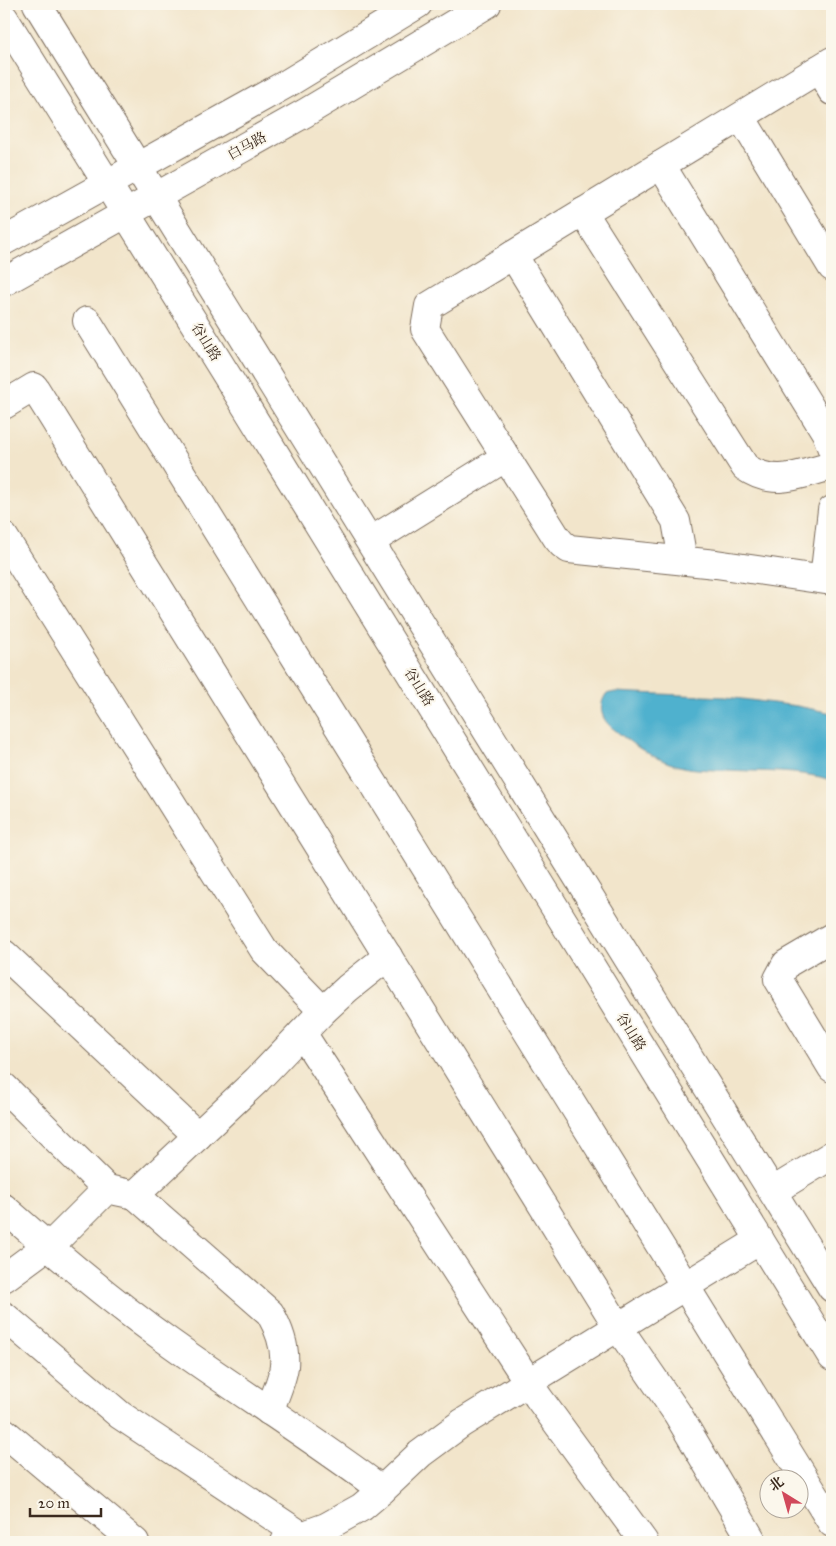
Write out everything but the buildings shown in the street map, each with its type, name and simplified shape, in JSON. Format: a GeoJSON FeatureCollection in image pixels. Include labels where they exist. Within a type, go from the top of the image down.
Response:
{"type":"FeatureCollection","features":[{"type":"Feature","properties":{"kind":"street"},"geometry":{"type":"LineString","coordinates":[[37,4],[832,1288]]}},
{"type":"Feature","properties":{"kind":"street"},"geometry":{"type":"LineString","coordinates":[[4,241],[288,83],[418,4]]}},
{"type":"Feature","properties":{"kind":"street","name":"白马路"},"geometry":{"type":"LineString","coordinates":[[4,282],[306,113],[487,4]]}},
{"type":"Feature","properties":{"kind":"street","name":"谷山路"},"geometry":{"type":"LineString","coordinates":[[4,18],[832,1357]]}},
{"type":"Feature","properties":{"kind":"street"},"geometry":{"type":"LineString","coordinates":[[828,74],[740,116],[429,306],[425,329],[557,538],[569,549],[683,560],[828,580],[832,510]]}},
{"type":"Feature","properties":{"kind":"street"},"geometry":{"type":"LineString","coordinates":[[740,116],[832,267]]}},
{"type":"Feature","properties":{"kind":"street"},"geometry":{"type":"LineString","coordinates":[[661,165],[826,433],[832,449]]}},
{"type":"Feature","properties":{"kind":"street"},"geometry":{"type":"LineString","coordinates":[[583,212],[745,467],[758,475],[773,479],[785,478],[832,466]]}},
{"type":"Feature","properties":{"kind":"street"},"geometry":{"type":"LineString","coordinates":[[513,255],[676,521],[683,560]]}},
{"type":"Feature","properties":{"kind":"street"},"geometry":{"type":"LineString","coordinates":[[87,321],[832,1524]]}},
{"type":"Feature","properties":{"kind":"street"},"geometry":{"type":"LineString","coordinates":[[4,405],[34,387],[618,1327],[678,1413],[753,1542]]}},
{"type":"Feature","properties":{"kind":"street"},"geometry":{"type":"LineString","coordinates":[[370,541],[506,457]]}},
{"type":"Feature","properties":{"kind":"street"},"geometry":{"type":"LineString","coordinates":[[4,538],[264,950],[323,1011]]}},
{"type":"Feature","properties":{"kind":"street"},"geometry":{"type":"LineString","coordinates":[[832,937],[786,964],[778,978],[832,1068]]}},
{"type":"Feature","properties":{"kind":"street"},"geometry":{"type":"LineString","coordinates":[[4,954],[198,1136]]}},
{"type":"Feature","properties":{"kind":"street"},"geometry":{"type":"LineString","coordinates":[[135,1195],[257,1080],[323,1011],[388,956]]}},
{"type":"Feature","properties":{"kind":"street"},"geometry":{"type":"LineString","coordinates":[[302,1032],[529,1382],[644,1542]]}},
{"type":"Feature","properties":{"kind":"street"},"geometry":{"type":"LineString","coordinates":[[4,1087],[107,1189],[135,1195],[270,1313],[281,1336],[284,1368],[269,1411]]}},
{"type":"Feature","properties":{"kind":"street"},"geometry":{"type":"LineString","coordinates":[[772,1191],[832,1155]]}},
{"type":"Feature","properties":{"kind":"street"},"geometry":{"type":"LineString","coordinates":[[4,1278],[58,1238],[107,1189]]}},
{"type":"Feature","properties":{"kind":"street"},"geometry":{"type":"LineString","coordinates":[[4,1208],[114,1301],[163,1338],[336,1456],[382,1490]]}},
{"type":"Feature","properties":{"kind":"street"},"geometry":{"type":"LineString","coordinates":[[4,1316],[120,1415],[293,1539],[340,1520],[362,1507],[440,1438],[760,1240]]}},
{"type":"Feature","properties":{"kind":"street"},"geometry":{"type":"LineString","coordinates":[[4,1432],[136,1542]]}},
{"type":"Feature","properties":{"kind":"water"},"geometry":{"type":"Polygon","coordinates":[[[615,692],[726,697],[797,706],[832,713],[832,780],[806,774],[693,769],[658,759],[623,737],[607,723],[601,709],[603,699],[606,694],[615,692]]]}}]}
